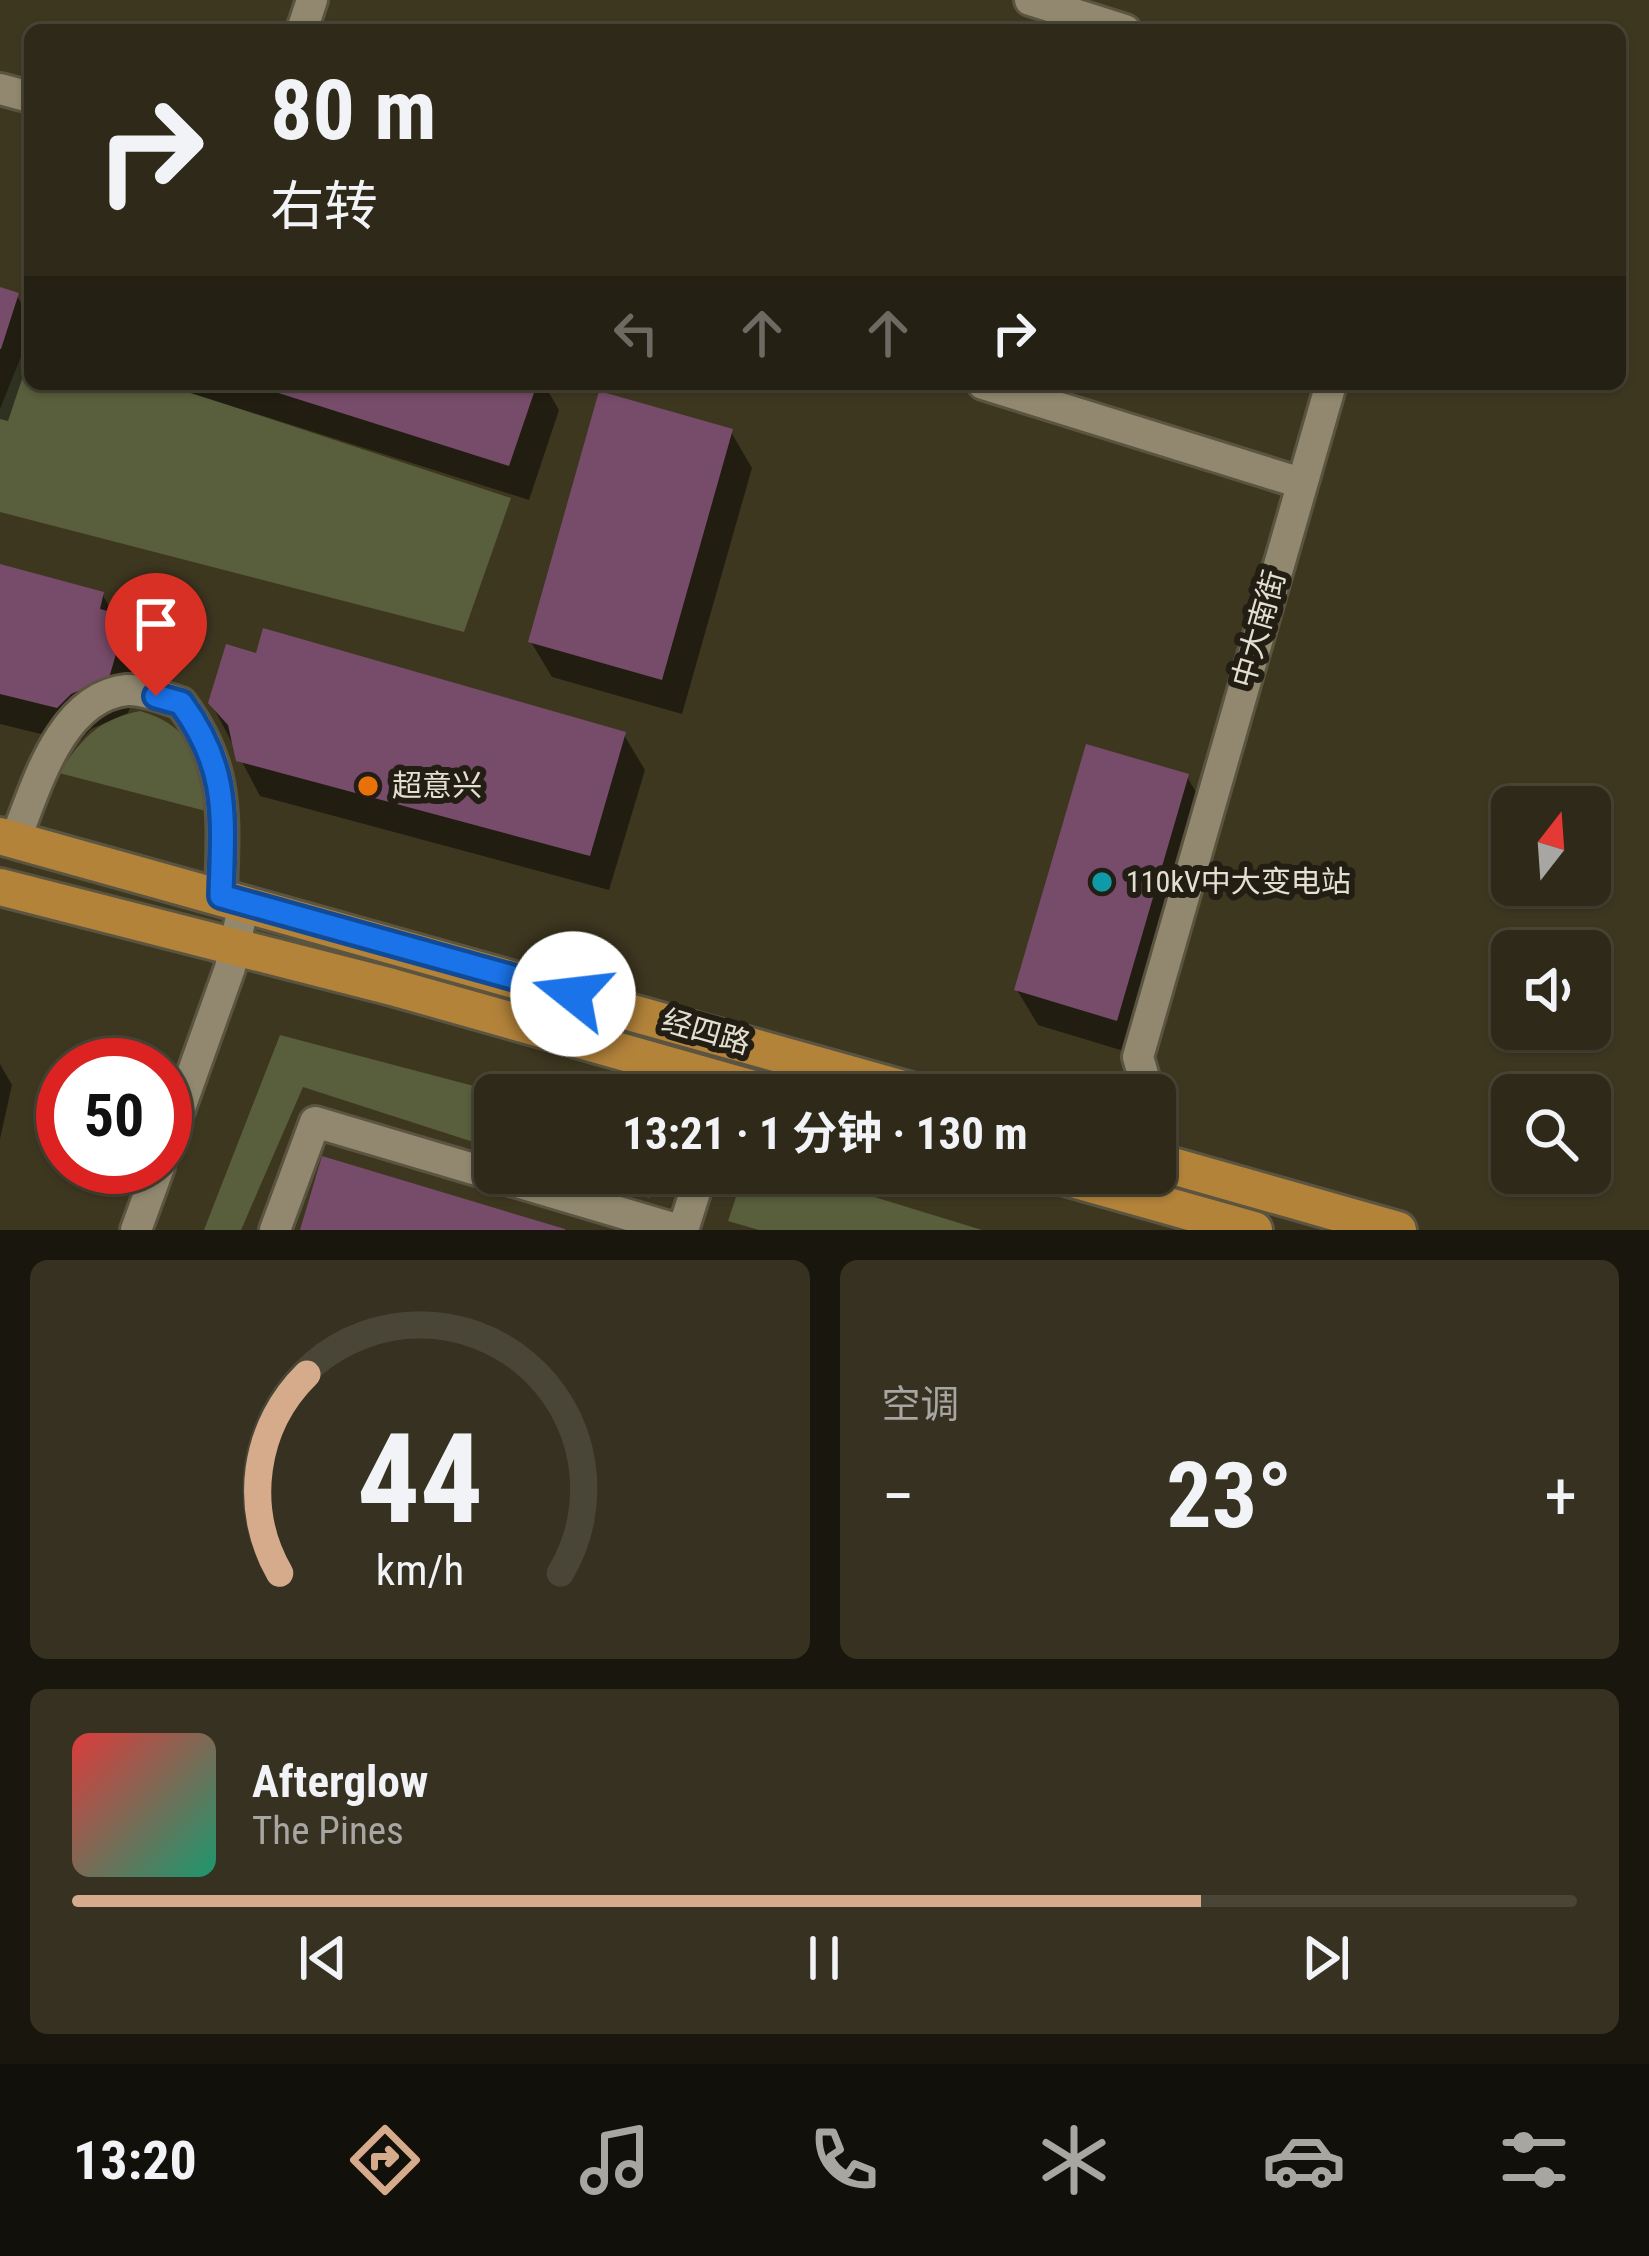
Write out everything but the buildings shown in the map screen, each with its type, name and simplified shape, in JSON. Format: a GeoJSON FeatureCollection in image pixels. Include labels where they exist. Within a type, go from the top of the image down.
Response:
{"type":"FeatureCollection","features":[{"type":"Feature","properties":{"kind":"main road","name":"经四路"},"geometry":{"type":"LineString","coordinates":[[8,838],[851,1074]]}},
{"type":"Feature","properties":{"kind":"main road","name":"经四路"},"geometry":{"type":"LineString","coordinates":[[0,887],[236,947],[676,1074]]}},
{"type":"Feature","properties":{"kind":"main road"},"geometry":{"type":"LineString","coordinates":[[1176,1167],[1398,1230]]}},
{"type":"Feature","properties":{"kind":"main road"},"geometry":{"type":"LineString","coordinates":[[1101,1194],[1154,1216],[1254,1230]]}},
{"type":"Feature","properties":{"kind":"street"},"geometry":{"type":"LineString","coordinates":[[1036,1],[1107,24]]}},
{"type":"Feature","properties":{"kind":"street"},"geometry":{"type":"LineString","coordinates":[[1002,390],[1301,483]]}},
{"type":"Feature","properties":{"kind":"street","name":"中大南街"},"geometry":{"type":"LineString","coordinates":[[1143,1074],[1138,1057],[1329,390]]}},
{"type":"Feature","properties":{"kind":"street"},"geometry":{"type":"LineString","coordinates":[[8,838],[71,724],[104,696],[131,689],[181,703],[216,760],[236,947],[192,1073]]}},
{"type":"Feature","properties":{"kind":"street"},"geometry":{"type":"LineString","coordinates":[[275,1230],[315,1122],[681,1230],[694,1194]]}},
{"type":"Feature","properties":{"kind":"street"},"geometry":{"type":"LineString","coordinates":[[136,1230],[149,1194]]}},
{"type":"Feature","properties":{"kind":"green space"},"geometry":{"type":"Polygon","coordinates":[[[24,349],[24,390],[182,390],[511,498],[464,632],[0,512],[0,409],[24,349]]]}},
{"type":"Feature","properties":{"kind":"green space"},"geometry":{"type":"Polygon","coordinates":[[[140,711],[172,726],[192,748],[202,776],[206,811],[59,773],[93,732],[113,719],[140,711]]]}},
{"type":"Feature","properties":{"kind":"green space"},"geometry":{"type":"Polygon","coordinates":[[[280,1035],[474,1086],[474,1142],[303,1087],[241,1230],[204,1230],[280,1035]]]}},
{"type":"Feature","properties":{"kind":"green space"},"geometry":{"type":"Polygon","coordinates":[[[737,1194],[865,1194],[982,1230],[759,1230],[728,1221],[737,1194]]]}},
{"type":"Feature","properties":{"kind":"place","name":"超意兴"},"geometry":{"type":"Point","coordinates":[368,786]}},
{"type":"Feature","properties":{"kind":"place","name":"110kV中大变电站"},"geometry":{"type":"Point","coordinates":[1102,882]}},
{"type":"Feature","properties":{"kind":"route"},"geometry":{"type":"LineString","coordinates":[[156,696],[181,703],[216,760],[224,809],[221,896],[573,994]]}}]}
